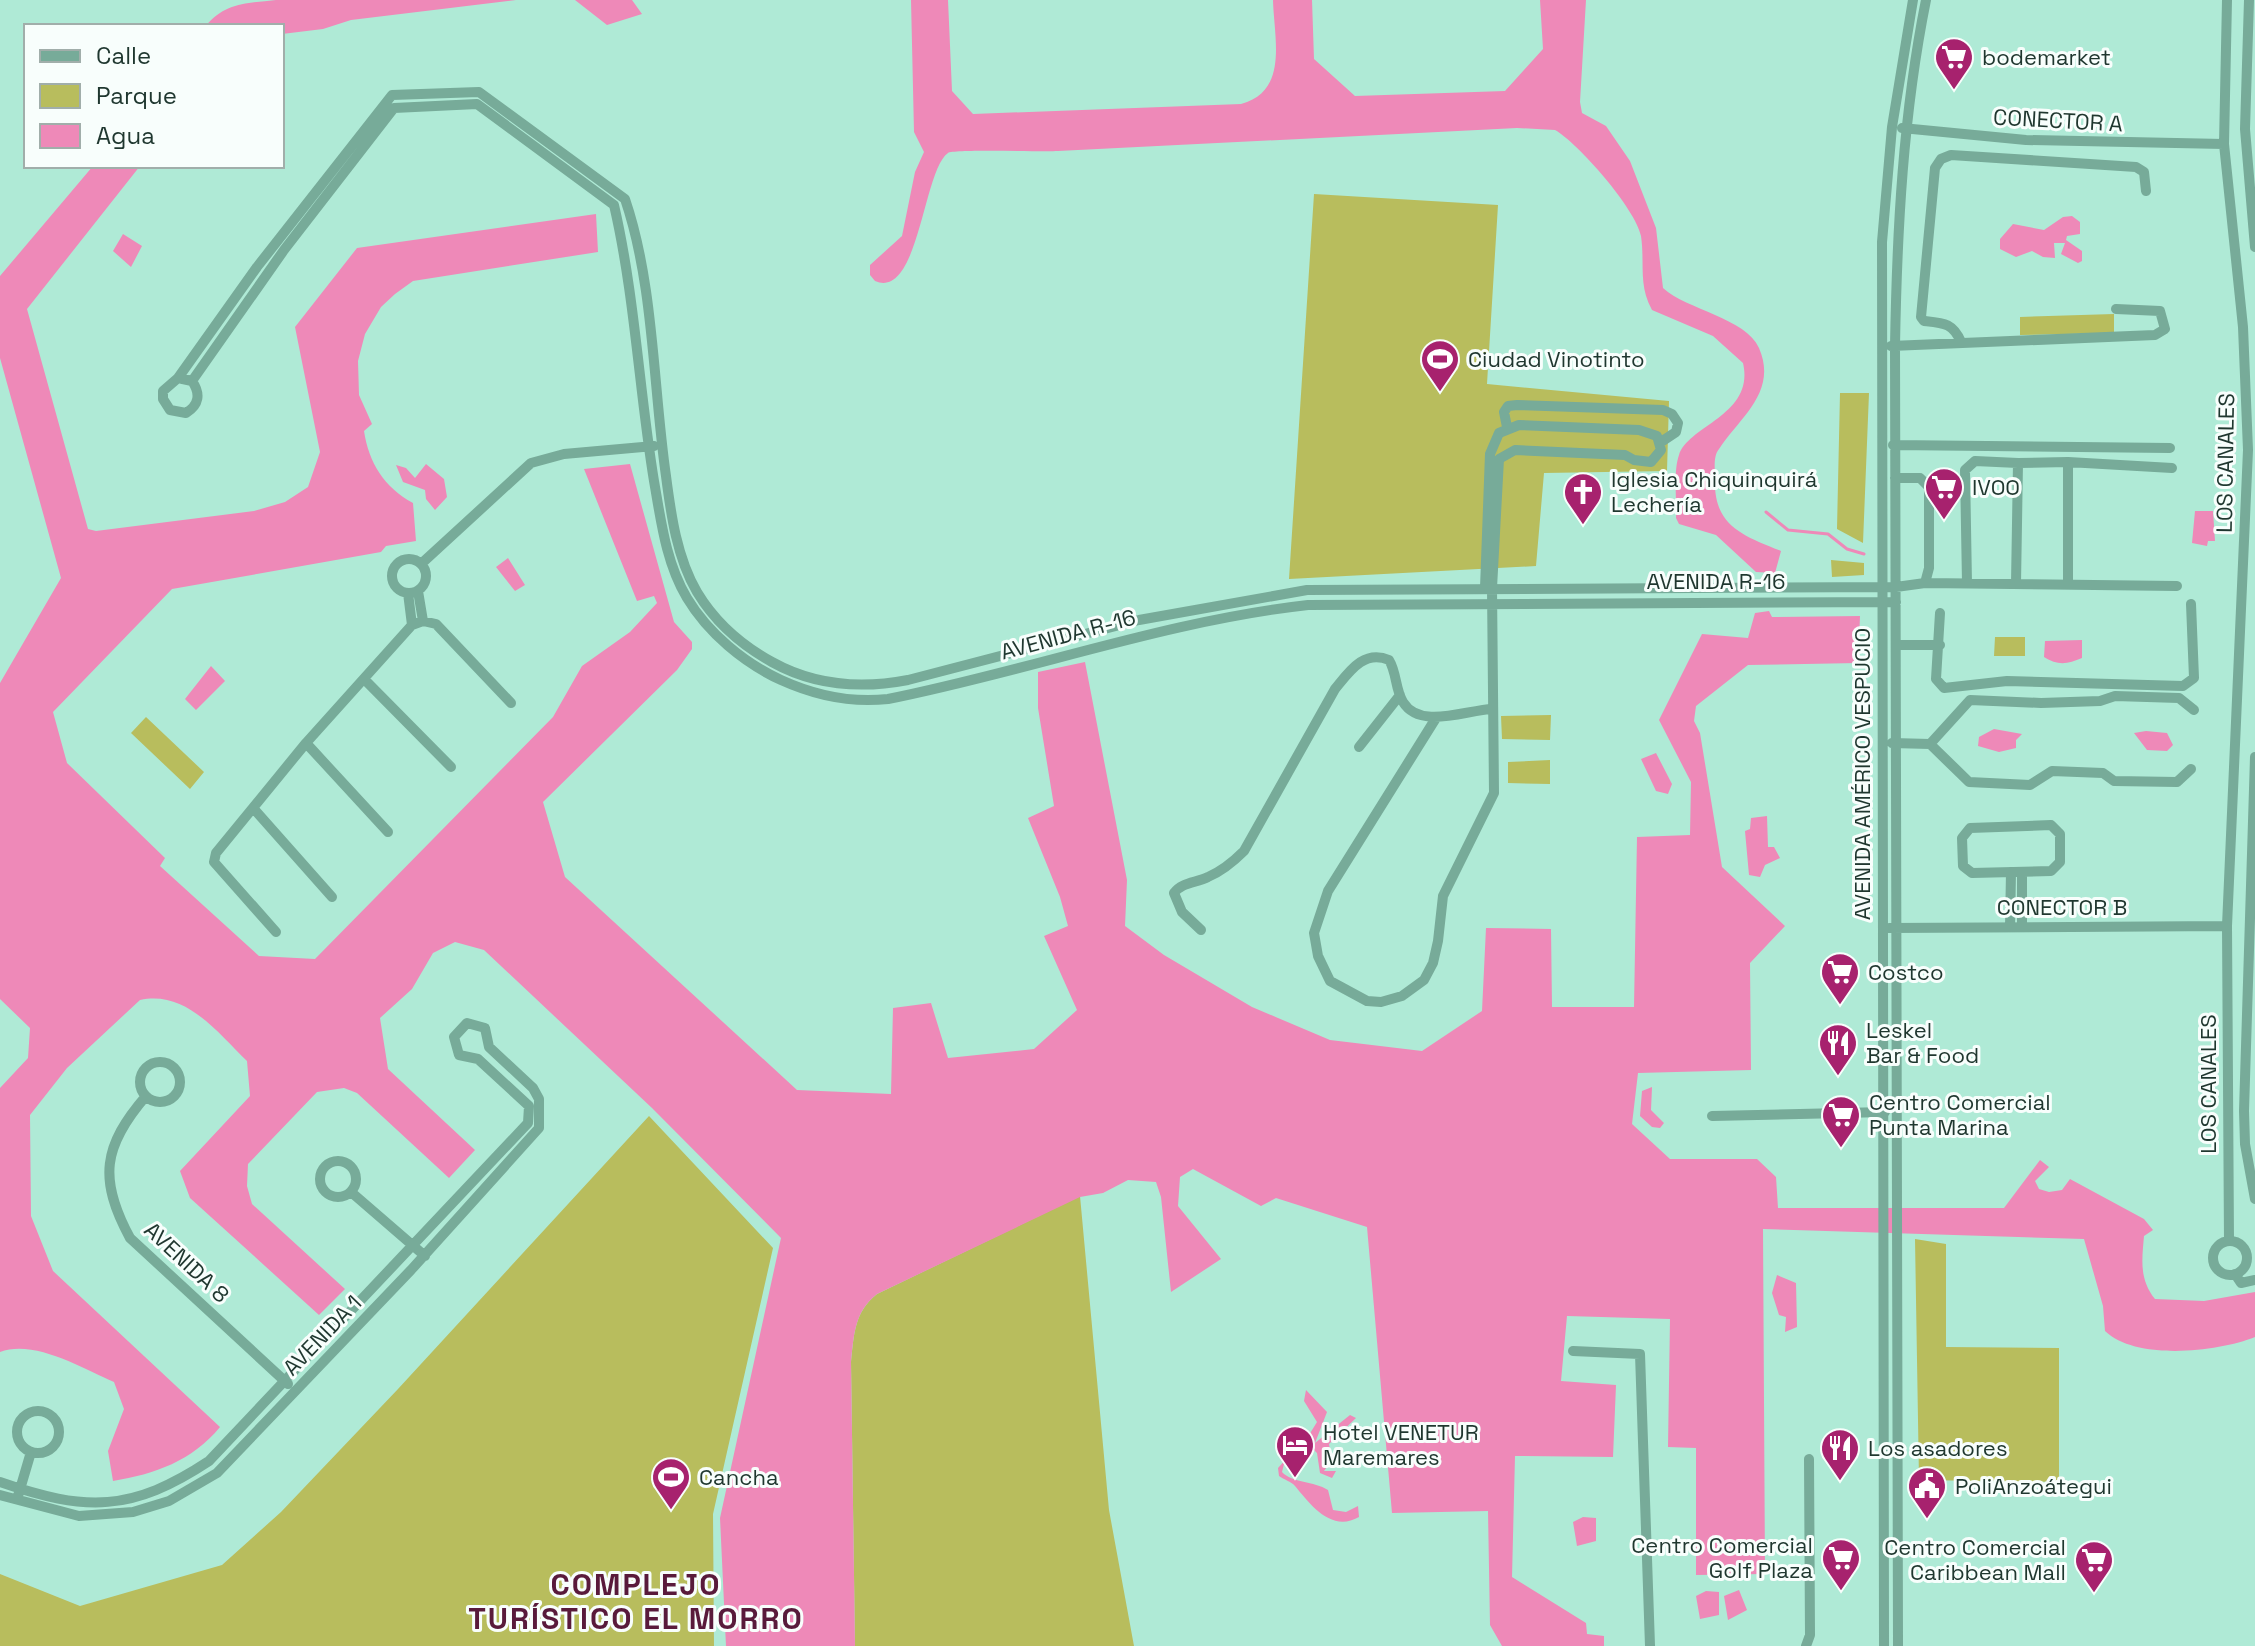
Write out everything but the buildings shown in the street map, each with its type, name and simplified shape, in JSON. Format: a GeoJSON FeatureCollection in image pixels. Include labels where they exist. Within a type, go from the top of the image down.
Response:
{"type":"FeatureCollection","features":[{"type":"Feature","properties":{"kind":"street","name":"AVENIDA AMÉRICO VESPUCIO"},"geometry":{"type":"LineString","coordinates":[[1884,1646],[1886,1243],[1882,242],[1892,127],[1913,0]]}},
{"type":"Feature","properties":{"kind":"street","name":"AVENIDA AMÉRICO VESPUCIO"},"geometry":{"type":"LineString","coordinates":[[1898,1646],[1895,346],[1897,243],[1906,128],[1926,0]]}},
{"type":"Feature","properties":{"kind":"street","name":"LOS CANALES"},"geometry":{"type":"LineString","coordinates":[[2227,0],[2224,144],[2243,327],[2248,450],[2227,926],[2229,1241]]}},
{"type":"Feature","properties":{"kind":"street"},"geometry":{"type":"LineString","coordinates":[[2249,0],[2245,129],[2255,247]]}},
{"type":"Feature","properties":{"kind":"street"},"geometry":{"type":"LineString","coordinates":[[479,92],[625,199],[614,205],[477,104],[394,108],[304,215],[192,381],[198,393],[196,405],[186,413],[170,410],[163,399],[169,382],[178,378],[392,95],[479,92]]}},
{"type":"Feature","properties":{"kind":"street","name":"CONECTOR A"},"geometry":{"type":"LineString","coordinates":[[1892,127],[2047,141],[2224,144]]}},
{"type":"Feature","properties":{"kind":"street"},"geometry":{"type":"LineString","coordinates":[[2047,141],[2047,162]]}},
{"type":"Feature","properties":{"kind":"street"},"geometry":{"type":"LineString","coordinates":[[1961,342],[1956,330],[1948,324],[1924,321],[1921,317],[1935,168],[1941,159],[1951,155],[2136,167],[2144,172],[2146,191]]}},
{"type":"Feature","properties":{"kind":"street","name":"AVENIDA R-16"},"geometry":{"type":"LineString","coordinates":[[625,199],[650,339],[672,518],[684,562],[696,590],[721,623],[760,655],[803,676],[857,686],[886,685],[1037,644],[1258,596],[1340,588],[1896,587],[1925,583],[2177,586]]}},
{"type":"Feature","properties":{"kind":"street","name":"AVENIDA R-16"},"geometry":{"type":"LineString","coordinates":[[614,205],[648,447],[662,525],[675,574],[703,621],[761,671],[787,683],[828,695],[888,699],[1146,634],[1262,610],[1348,602],[1896,602]]}},
{"type":"Feature","properties":{"kind":"street"},"geometry":{"type":"LineString","coordinates":[[1881,347],[2155,335],[2165,329],[2165,315],[2160,311],[2116,309]]}},
{"type":"Feature","properties":{"kind":"street"},"geometry":{"type":"LineString","coordinates":[[178,378],[192,381]]}},
{"type":"Feature","properties":{"kind":"street"},"geometry":{"type":"LineString","coordinates":[[1507,427],[1504,412],[1508,406],[1517,405],[1663,410],[1672,414],[1678,423],[1676,432],[1661,442]]}},
{"type":"Feature","properties":{"kind":"street"},"geometry":{"type":"LineString","coordinates":[[1436,718],[1328,891],[1314,933],[1318,956],[1330,981],[1367,1001],[1381,1002],[1415,989],[1433,963],[1443,896],[1494,793],[1492,601],[1488,588],[1490,454],[1493,442],[1507,427],[1639,430],[1657,436],[1661,442],[1658,457],[1644,462],[1625,455],[1506,452],[1496,469],[1488,588]]}},
{"type":"Feature","properties":{"kind":"street"},"geometry":{"type":"LineString","coordinates":[[1882,437],[1896,448],[1977,444],[2170,448]]}},
{"type":"Feature","properties":{"kind":"street"},"geometry":{"type":"LineString","coordinates":[[421,564],[531,463],[564,454],[661,446]]}},
{"type":"Feature","properties":{"kind":"street"},"geometry":{"type":"LineString","coordinates":[[1967,583],[1965,470],[1975,461],[2172,468]]}},
{"type":"Feature","properties":{"kind":"street"},"geometry":{"type":"LineString","coordinates":[[2068,462],[2068,584]]}},
{"type":"Feature","properties":{"kind":"street"},"geometry":{"type":"LineString","coordinates":[[2016,584],[2018,463]]}},
{"type":"Feature","properties":{"kind":"street"},"geometry":{"type":"LineString","coordinates":[[1895,478],[1920,478],[1929,487],[1929,568],[1925,583]]}},
{"type":"Feature","properties":{"kind":"street"},"geometry":{"type":"LineString","coordinates":[[413,592],[395,584],[394,570],[406,560],[421,564]]}},
{"type":"Feature","properties":{"kind":"street"},"geometry":{"type":"LineString","coordinates":[[413,592],[426,581],[421,564]]}},
{"type":"Feature","properties":{"kind":"street"},"geometry":{"type":"LineString","coordinates":[[1558,587],[1558,602]]}},
{"type":"Feature","properties":{"kind":"street"},"geometry":{"type":"LineString","coordinates":[[413,592],[418,623]]}},
{"type":"Feature","properties":{"kind":"street"},"geometry":{"type":"LineString","coordinates":[[1940,613],[1936,679],[1944,688],[2007,681],[2183,686],[2194,678],[2191,604]]}},
{"type":"Feature","properties":{"kind":"street"},"geometry":{"type":"LineString","coordinates":[[276,932],[214,858],[306,743],[418,623]]}},
{"type":"Feature","properties":{"kind":"street"},"geometry":{"type":"LineString","coordinates":[[418,623],[436,624],[511,703]]}},
{"type":"Feature","properties":{"kind":"street"},"geometry":{"type":"LineString","coordinates":[[1896,645],[1940,645]]}},
{"type":"Feature","properties":{"kind":"street"},"geometry":{"type":"LineString","coordinates":[[1201,930],[1182,912],[1174,893],[1179,886],[1205,879],[1233,863],[1244,851],[1335,689],[1355,665],[1372,657],[1389,660],[1396,672],[1400,695],[1410,709],[1436,718],[1492,709]]}},
{"type":"Feature","properties":{"kind":"street"},"geometry":{"type":"LineString","coordinates":[[365,680],[451,767]]}},
{"type":"Feature","properties":{"kind":"street"},"geometry":{"type":"LineString","coordinates":[[886,685],[888,699]]}},
{"type":"Feature","properties":{"kind":"street"},"geometry":{"type":"LineString","coordinates":[[1359,747],[1400,695]]}},
{"type":"Feature","properties":{"kind":"street"},"geometry":{"type":"LineString","coordinates":[[1930,744],[1970,700],[2041,703],[2100,701],[2115,696],[2179,698],[2194,710]]}},
{"type":"Feature","properties":{"kind":"street"},"geometry":{"type":"LineString","coordinates":[[306,743],[388,832]]}},
{"type":"Feature","properties":{"kind":"street"},"geometry":{"type":"LineString","coordinates":[[1882,743],[1930,744],[1969,782],[2030,785],[2052,771],[2103,773],[2114,781],[2177,782],[2191,769]]}},
{"type":"Feature","properties":{"kind":"street"},"geometry":{"type":"LineString","coordinates":[[2255,757],[2244,1111],[2245,1144],[2255,1199]]}},
{"type":"Feature","properties":{"kind":"street"},"geometry":{"type":"LineString","coordinates":[[254,809],[332,897]]}},
{"type":"Feature","properties":{"kind":"street"},"geometry":{"type":"LineString","coordinates":[[2051,825],[2060,834],[2060,862],[2051,871],[2016,872],[1972,873],[1963,866],[1962,838],[1970,828],[2051,825]]}},
{"type":"Feature","properties":{"kind":"street"},"geometry":{"type":"LineString","coordinates":[[2016,872],[2016,927]]}},
{"type":"Feature","properties":{"kind":"street","name":"CONECTOR B"},"geometry":{"type":"LineString","coordinates":[[1883,928],[2227,926]]}},
{"type":"Feature","properties":{"kind":"street","name":"AVENIDA 1"},"geometry":{"type":"LineString","coordinates":[[0,1482],[19,1495],[55,1512],[93,1515],[133,1512],[186,1492],[217,1473],[425,1256],[539,1128],[541,1114],[533,1088],[489,1047],[485,1028],[467,1023],[458,1028],[454,1037],[459,1055],[478,1059],[529,1106],[530,1116],[519,1135],[209,1461],[156,1492],[105,1503],[19,1495],[0,1495]]}},
{"type":"Feature","properties":{"kind":"street"},"geometry":{"type":"LineString","coordinates":[[478,1059],[489,1047]]}},
{"type":"Feature","properties":{"kind":"street","name":"AVENIDA 8"},"geometry":{"type":"LineString","coordinates":[[146,1096],[125,1121],[111,1148],[108,1179],[114,1210],[130,1238],[296,1392]]}},
{"type":"Feature","properties":{"kind":"street"},"geometry":{"type":"LineString","coordinates":[[1712,1116],[1885,1112]]}},
{"type":"Feature","properties":{"kind":"street"},"geometry":{"type":"LineString","coordinates":[[472,1183],[482,1193]]}},
{"type":"Feature","properties":{"kind":"street"},"geometry":{"type":"LineString","coordinates":[[351,1192],[425,1256]]}},
{"type":"Feature","properties":{"kind":"street"},"geometry":{"type":"LineString","coordinates":[[2229,1241],[2241,1245],[2247,1256],[2246,1265],[2235,1274],[2223,1274],[2214,1263],[2216,1250],[2229,1241]]}},
{"type":"Feature","properties":{"kind":"street"},"geometry":{"type":"LineString","coordinates":[[2235,1274],[2241,1283],[2255,1280]]}},
{"type":"Feature","properties":{"kind":"street"},"geometry":{"type":"LineString","coordinates":[[361,1300],[372,1312]]}},
{"type":"Feature","properties":{"kind":"street"},"geometry":{"type":"LineString","coordinates":[[1573,1351],[1640,1354],[1650,1646]]}},
{"type":"Feature","properties":{"kind":"street"},"geometry":{"type":"LineString","coordinates":[[44,1413],[56,1423],[57,1439],[47,1451],[31,1452],[19,1441],[18,1426],[29,1414],[44,1413]]}},
{"type":"Feature","properties":{"kind":"street"},"geometry":{"type":"LineString","coordinates":[[19,1495],[31,1452]]}},
{"type":"Feature","properties":{"kind":"street"},"geometry":{"type":"LineString","coordinates":[[1806,1646],[1810,1635],[1809,1459]]}},
{"type":"Feature","properties":{"kind":"street"},"geometry":{"type":"LineString","coordinates":[[181,1480],[186,1492]]}},
{"type":"Feature","properties":{"kind":"green space","name":"Ciudad Vinotinto"},"geometry":{"type":"Polygon","coordinates":[[[1314,194],[1498,205],[1487,384],[1669,401],[1667,471],[1544,473],[1536,566],[1289,579],[1314,194]]]}},
{"type":"Feature","properties":{"kind":"green space"},"geometry":{"type":"Polygon","coordinates":[[[2114,314],[2114,333],[2020,335],[2020,317],[2114,314]]]}},
{"type":"Feature","properties":{"kind":"green space"},"geometry":{"type":"Polygon","coordinates":[[[1840,393],[1869,393],[1863,543],[1837,529],[1840,393]]]}},
{"type":"Feature","properties":{"kind":"green space"},"geometry":{"type":"Polygon","coordinates":[[[1831,560],[1864,563],[1864,575],[1832,577],[1831,560]]]}},
{"type":"Feature","properties":{"kind":"green space"},"geometry":{"type":"Polygon","coordinates":[[[1995,637],[2025,637],[2025,656],[1994,656],[1995,637]]]}},
{"type":"Feature","properties":{"kind":"green space"},"geometry":{"type":"Polygon","coordinates":[[[1551,715],[1550,740],[1502,739],[1501,716],[1551,715]]]}},
{"type":"Feature","properties":{"kind":"green space"},"geometry":{"type":"Polygon","coordinates":[[[146,717],[204,772],[190,789],[131,733],[146,717]]]}},
{"type":"Feature","properties":{"kind":"green space"},"geometry":{"type":"Polygon","coordinates":[[[1550,760],[1550,784],[1508,783],[1508,762],[1550,760]]]}},
{"type":"Feature","properties":{"kind":"green space"},"geometry":{"type":"Polygon","coordinates":[[[649,1116],[773,1248],[713,1514],[714,1646],[0,1646],[0,1574],[80,1606],[222,1565],[281,1512],[398,1389],[649,1116]]]}},
{"type":"Feature","properties":{"kind":"green space"},"geometry":{"type":"Polygon","coordinates":[[[1080,1196],[1109,1510],[1134,1646],[855,1646],[851,1362],[859,1316],[877,1294],[1080,1196]]]}},
{"type":"Feature","properties":{"kind":"green space"},"geometry":{"type":"Polygon","coordinates":[[[1915,1239],[1946,1244],[1946,1347],[2059,1348],[2059,1482],[1919,1480],[1915,1239]]]}},
{"type":"Feature","properties":{"kind":"water"},"geometry":{"type":"Polygon","coordinates":[[[276,0],[516,0],[351,20],[323,29],[284,34],[284,24],[208,24],[229,8],[276,0]]]}},
{"type":"Feature","properties":{"kind":"water"},"geometry":{"type":"Polygon","coordinates":[[[575,0],[632,0],[642,14],[607,25],[575,0]]]}},
{"type":"Feature","properties":{"kind":"water"},"geometry":{"type":"Polygon","coordinates":[[[911,0],[948,0],[952,91],[973,114],[1241,104],[1266,88],[1272,76],[1276,47],[1273,0],[1312,0],[1314,59],[1355,96],[1505,91],[1543,49],[1540,0],[1586,0],[1582,113],[1606,126],[1630,161],[1656,228],[1663,288],[1673,296],[1742,329],[1759,348],[1764,378],[1754,403],[1717,452],[1716,494],[1724,518],[1732,526],[1781,551],[1775,573],[1756,572],[1716,535],[1679,524],[1676,518],[1679,455],[1695,435],[1731,407],[1744,381],[1743,363],[1713,336],[1652,310],[1645,292],[1641,236],[1637,224],[1605,178],[1555,130],[1517,128],[1058,151],[948,153],[939,164],[911,253],[901,271],[890,282],[875,281],[870,275],[870,265],[902,236],[915,172],[924,152],[914,132],[911,0]]]}},
{"type":"Feature","properties":{"kind":"water"},"geometry":{"type":"Polygon","coordinates":[[[91,168],[138,168],[27,309],[88,529],[96,531],[254,511],[285,502],[308,487],[320,452],[295,327],[357,248],[596,214],[598,252],[413,281],[381,307],[365,334],[358,361],[359,395],[372,424],[364,431],[366,443],[374,464],[386,482],[413,503],[416,541],[386,546],[381,552],[172,589],[53,712],[67,763],[165,858],[160,866],[259,956],[315,959],[553,717],[582,666],[630,632],[657,603],[654,596],[637,601],[584,469],[630,464],[674,622],[692,642],[692,649],[677,670],[543,802],[565,877],[797,1090],[891,1094],[893,1008],[931,1003],[948,1058],[1034,1049],[1077,1010],[1044,936],[1068,926],[1060,897],[1028,818],[1054,806],[1038,708],[1038,672],[1085,662],[1127,880],[1125,926],[1164,955],[1252,1007],[1330,1040],[1422,1051],[1482,1011],[1486,928],[1551,929],[1552,1007],[1634,1007],[1637,837],[1690,835],[1691,782],[1659,720],[1702,634],[1748,638],[1755,613],[1769,611],[1772,617],[1860,616],[1858,663],[1748,665],[1696,706],[1694,721],[1700,733],[1722,867],[1785,926],[1750,963],[1751,1070],[1638,1073],[1632,1124],[1670,1159],[1757,1159],[1776,1177],[1778,1208],[2004,1208],[2040,1160],[2049,1167],[2035,1181],[2039,1189],[2049,1192],[2062,1190],[2070,1179],[2144,1219],[2153,1230],[2144,1236],[2143,1269],[2146,1284],[2155,1299],[2204,1301],[2255,1292],[2255,1337],[2220,1347],[2178,1351],[2136,1347],[2119,1340],[2105,1331],[2103,1306],[2084,1239],[1763,1229],[1765,1574],[1696,1575],[1696,1448],[1668,1447],[1670,1319],[1567,1316],[1561,1381],[1616,1385],[1613,1457],[1515,1456],[1512,1577],[1586,1623],[1587,1634],[1604,1636],[1604,1646],[1502,1646],[1490,1625],[1488,1511],[1392,1513],[1367,1227],[1276,1198],[1261,1206],[1193,1169],[1180,1177],[1178,1206],[1221,1259],[1171,1292],[1161,1197],[1156,1182],[1128,1180],[1103,1193],[1080,1197],[877,1294],[869,1301],[856,1325],[851,1362],[855,1646],[726,1646],[720,1518],[781,1238],[652,1108],[484,950],[455,942],[433,953],[412,989],[380,1018],[388,1069],[475,1150],[449,1178],[357,1093],[344,1088],[317,1092],[248,1164],[247,1186],[252,1204],[345,1289],[319,1315],[190,1198],[180,1171],[250,1096],[247,1061],[200,1016],[172,1001],[140,1000],[67,1068],[30,1115],[31,1216],[53,1271],[220,1427],[197,1449],[172,1464],[113,1481],[108,1451],[124,1409],[114,1382],[43,1352],[13,1349],[0,1352],[0,1088],[28,1058],[30,1028],[0,999],[0,683],[61,578],[0,358],[0,276],[91,168]]]}},
{"type":"Feature","properties":{"kind":"water"},"geometry":{"type":"Polygon","coordinates":[[[2072,216],[2080,222],[2080,234],[2067,236],[2066,240],[2082,251],[2082,261],[2078,263],[2061,254],[2065,243],[2054,243],[2055,258],[2043,257],[2032,251],[2016,257],[2000,249],[2000,239],[2013,224],[2044,230],[2063,217],[2072,216]]]}},
{"type":"Feature","properties":{"kind":"water"},"geometry":{"type":"Polygon","coordinates":[[[123,234],[142,246],[131,267],[113,251],[123,234]]]}},
{"type":"Feature","properties":{"kind":"water"},"geometry":{"type":"Polygon","coordinates":[[[426,464],[444,479],[447,497],[435,510],[426,499],[425,490],[403,482],[396,465],[406,468],[415,478],[426,464]]]}},
{"type":"Feature","properties":{"kind":"water"},"geometry":{"type":"Polygon","coordinates":[[[2195,511],[2213,511],[2215,541],[2208,541],[2207,546],[2192,543],[2195,511]]]}},
{"type":"Feature","properties":{"kind":"water"},"geometry":{"type":"Polygon","coordinates":[[[508,558],[525,585],[515,591],[496,567],[508,558]]]}},
{"type":"Feature","properties":{"kind":"water"},"geometry":{"type":"Polygon","coordinates":[[[2082,640],[2082,658],[2063,663],[2044,657],[2045,641],[2082,640]]]}},
{"type":"Feature","properties":{"kind":"water"},"geometry":{"type":"Polygon","coordinates":[[[211,666],[225,681],[196,710],[185,699],[211,666]]]}},
{"type":"Feature","properties":{"kind":"water"},"geometry":{"type":"Polygon","coordinates":[[[1994,729],[2022,734],[2016,740],[2016,748],[1999,752],[1978,746],[1979,737],[1994,729]]]}},
{"type":"Feature","properties":{"kind":"water"},"geometry":{"type":"Polygon","coordinates":[[[2134,733],[2167,733],[2173,745],[2167,751],[2147,750],[2134,733]]]}},
{"type":"Feature","properties":{"kind":"water"},"geometry":{"type":"Polygon","coordinates":[[[1656,753],[1672,784],[1668,794],[1656,791],[1641,759],[1656,753]]]}},
{"type":"Feature","properties":{"kind":"water"},"geometry":{"type":"Polygon","coordinates":[[[1767,816],[1768,847],[1774,847],[1780,858],[1765,865],[1760,877],[1749,875],[1745,831],[1750,829],[1751,818],[1767,816]]]}},
{"type":"Feature","properties":{"kind":"water"},"geometry":{"type":"Polygon","coordinates":[[[1652,1087],[1651,1110],[1664,1123],[1660,1128],[1652,1127],[1640,1116],[1642,1091],[1652,1087]]]}},
{"type":"Feature","properties":{"kind":"water"},"geometry":{"type":"Polygon","coordinates":[[[1777,1275],[1796,1283],[1797,1327],[1785,1332],[1786,1317],[1779,1315],[1772,1293],[1777,1275]]]}},
{"type":"Feature","properties":{"kind":"water"},"geometry":{"type":"Polygon","coordinates":[[[1306,1390],[1327,1412],[1315,1443],[1350,1415],[1356,1418],[1329,1444],[1332,1460],[1324,1471],[1336,1471],[1332,1478],[1320,1473],[1317,1453],[1312,1448],[1308,1448],[1302,1456],[1293,1453],[1295,1444],[1309,1435],[1317,1422],[1304,1401],[1306,1390]]]}},
{"type":"Feature","properties":{"kind":"water"},"geometry":{"type":"Polygon","coordinates":[[[1287,1458],[1297,1463],[1284,1464],[1282,1472],[1286,1476],[1328,1490],[1333,1510],[1346,1512],[1358,1506],[1359,1517],[1339,1521],[1322,1514],[1293,1484],[1279,1476],[1278,1468],[1287,1458]]]}},
{"type":"Feature","properties":{"kind":"water"},"geometry":{"type":"Polygon","coordinates":[[[1583,1517],[1596,1518],[1596,1541],[1577,1546],[1573,1522],[1583,1517]]]}},
{"type":"Feature","properties":{"kind":"water"},"geometry":{"type":"Polygon","coordinates":[[[1739,1590],[1747,1610],[1728,1620],[1724,1596],[1739,1590]]]}},
{"type":"Feature","properties":{"kind":"water"},"geometry":{"type":"Polygon","coordinates":[[[1706,1591],[1719,1592],[1719,1615],[1700,1619],[1696,1596],[1706,1591]]]}},
{"type":"Feature","properties":{"kind":"waterway"},"geometry":{"type":"LineString","coordinates":[[1766,512],[1788,530],[1828,534],[1847,549],[1864,554]]}},
{"type":"Feature","properties":{"kind":"place","name":"bodemarket"},"geometry":{"type":"Point","coordinates":[1954,91]}},
{"type":"Feature","properties":{"kind":"place","name":"Ciudad Vinotinto"},"geometry":{"type":"Point","coordinates":[1440,393]}},
{"type":"Feature","properties":{"kind":"place","name":"IVOO"},"geometry":{"type":"Point","coordinates":[1944,521]}},
{"type":"Feature","properties":{"kind":"place","name":"Iglesia Chiquinquirá Lechería"},"geometry":{"type":"Point","coordinates":[1583,526]}},
{"type":"Feature","properties":{"kind":"place","name":"Costco"},"geometry":{"type":"Point","coordinates":[1840,1006]}},
{"type":"Feature","properties":{"kind":"place","name":"Leskel Bar & Food"},"geometry":{"type":"Point","coordinates":[1838,1077]}},
{"type":"Feature","properties":{"kind":"place","name":"Centro Comercial Punta Marina"},"geometry":{"type":"Point","coordinates":[1841,1149]}},
{"type":"Feature","properties":{"kind":"place","name":"Hotel VENETUR Maremares"},"geometry":{"type":"Point","coordinates":[1295,1479]}},
{"type":"Feature","properties":{"kind":"place","name":"Los asadores"},"geometry":{"type":"Point","coordinates":[1840,1482]}},
{"type":"Feature","properties":{"kind":"place","name":"Cancha"},"geometry":{"type":"Point","coordinates":[671,1511]}},
{"type":"Feature","properties":{"kind":"place","name":"PoliAnzoátegui"},"geometry":{"type":"Point","coordinates":[1927,1520]}},
{"type":"Feature","properties":{"kind":"place","name":"Centro Comercial Golf Plaza"},"geometry":{"type":"Point","coordinates":[1841,1592]}},
{"type":"Feature","properties":{"kind":"place","name":"Centro Comercial Caribbean Mall"},"geometry":{"type":"Point","coordinates":[2094,1594]}},
{"type":"Feature","properties":{"kind":"district","name":"COMPLEJO TURÍSTICO EL MORRO"},"geometry":{"type":"Point","coordinates":[636,1601]}}]}
